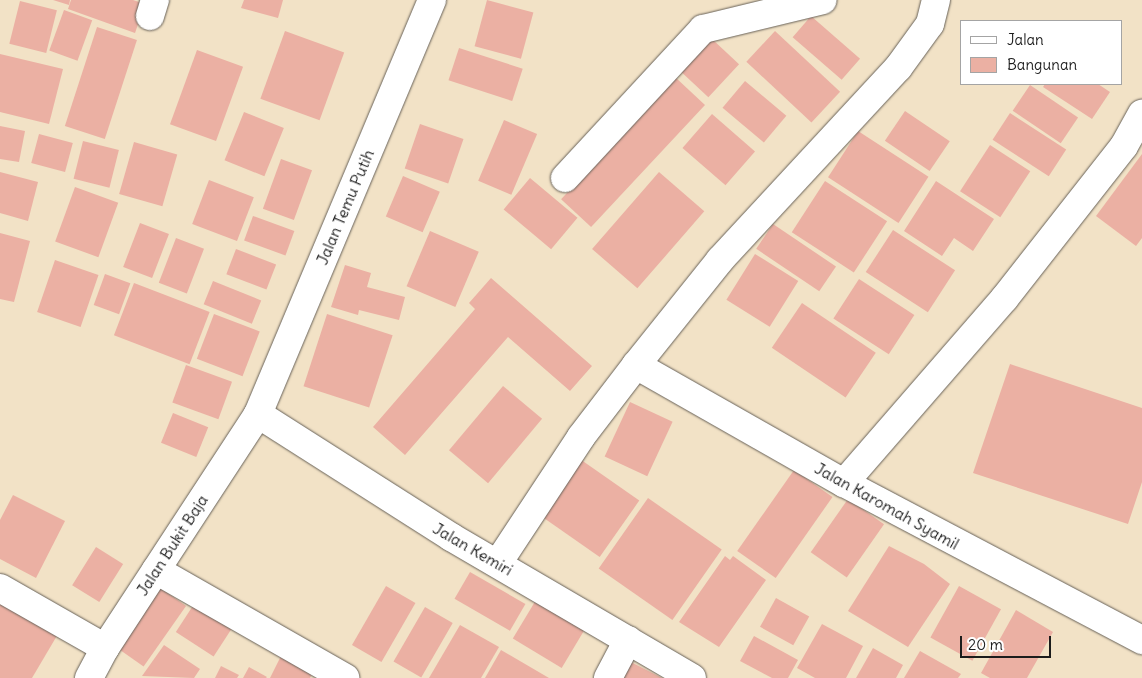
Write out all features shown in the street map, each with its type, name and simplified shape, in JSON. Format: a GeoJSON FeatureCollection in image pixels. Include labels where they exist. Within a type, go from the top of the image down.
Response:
{"type":"FeatureCollection","features":[{"type":"Feature","properties":{"kind":"street","name":"Jalan Temu Putih"},"geometry":{"type":"LineString","coordinates":[[258,414],[432,0]]}},
{"type":"Feature","properties":{"kind":"street"},"geometry":{"type":"LineString","coordinates":[[565,178],[703,29],[823,0]]}},
{"type":"Feature","properties":{"kind":"street"},"geometry":{"type":"LineString","coordinates":[[498,563],[581,437],[636,365],[720,260],[898,68],[930,24],[936,0]]}},
{"type":"Feature","properties":{"kind":"street"},"geometry":{"type":"LineString","coordinates":[[844,483],[1004,299],[1124,146],[1142,114]]}},
{"type":"Feature","properties":{"kind":"street","name":"Jalan Karomah Syamil"},"geometry":{"type":"LineString","coordinates":[[636,365],[844,483],[1142,640]]}},
{"type":"Feature","properties":{"kind":"street","name":"Jalan Kemiri"},"geometry":{"type":"LineString","coordinates":[[258,414],[498,563],[692,678]]}},
{"type":"Feature","properties":{"kind":"street","name":"Jalan Bukit Baja"},"geometry":{"type":"LineString","coordinates":[[89,678],[105,648],[258,414]]}},
{"type":"Feature","properties":{"kind":"street"},"geometry":{"type":"LineString","coordinates":[[156,570],[345,678]]}},
{"type":"Feature","properties":{"kind":"street"},"geometry":{"type":"LineString","coordinates":[[0,588],[105,648]]}},
{"type":"Feature","properties":{"kind":"street"},"geometry":{"type":"LineString","coordinates":[[608,678],[628,640]]}},
{"type":"Feature","properties":{"kind":"building"},"geometry":{"type":"Polygon","coordinates":[[[53,0],[70,0],[69,5],[53,0]]]}},
{"type":"Feature","properties":{"kind":"building"},"geometry":{"type":"Polygon","coordinates":[[[71,0],[133,0],[145,4],[135,33],[68,9],[71,0]]]}},
{"type":"Feature","properties":{"kind":"building"},"geometry":{"type":"Polygon","coordinates":[[[244,0],[283,0],[278,18],[241,8],[244,0]]]}},
{"type":"Feature","properties":{"kind":"building"},"geometry":{"type":"Polygon","coordinates":[[[487,0],[533,12],[521,59],[475,46],[487,0]]]}},
{"type":"Feature","properties":{"kind":"building"},"geometry":{"type":"Polygon","coordinates":[[[20,1],[57,10],[46,53],[9,44],[20,1]]]}},
{"type":"Feature","properties":{"kind":"building"},"geometry":{"type":"Polygon","coordinates":[[[64,10],[92,20],[77,61],[49,50],[64,10]]]}},
{"type":"Feature","properties":{"kind":"building"},"geometry":{"type":"Polygon","coordinates":[[[811,16],[860,59],[842,80],[793,37],[811,16]]]}},
{"type":"Feature","properties":{"kind":"building"},"geometry":{"type":"Polygon","coordinates":[[[97,27],[137,40],[105,139],[65,126],[97,27]]]}},
{"type":"Feature","properties":{"kind":"building"},"geometry":{"type":"Polygon","coordinates":[[[285,31],[344,53],[320,120],[260,99],[285,31]]]}},
{"type":"Feature","properties":{"kind":"building"},"geometry":{"type":"Polygon","coordinates":[[[775,31],[840,92],[811,122],[746,62],[775,31]]]}},
{"type":"Feature","properties":{"kind":"building"},"geometry":{"type":"Polygon","coordinates":[[[712,39],[739,64],[708,97],[681,72],[712,39]]]}},
{"type":"Feature","properties":{"kind":"building"},"geometry":{"type":"Polygon","coordinates":[[[459,48],[523,69],[512,101],[448,80],[459,48]]]}},
{"type":"Feature","properties":{"kind":"building"},"geometry":{"type":"Polygon","coordinates":[[[197,50],[243,67],[216,141],[170,124],[197,50]]]}},
{"type":"Feature","properties":{"kind":"building"},"geometry":{"type":"Polygon","coordinates":[[[0,54],[63,69],[49,124],[0,112],[0,54]]]}},
{"type":"Feature","properties":{"kind":"building"},"geometry":{"type":"Polygon","coordinates":[[[675,77],[705,105],[591,227],[561,199],[675,77]]]}},
{"type":"Feature","properties":{"kind":"building"},"geometry":{"type":"Polygon","coordinates":[[[745,81],[786,116],[764,143],[723,108],[745,81]]]}},
{"type":"Feature","properties":{"kind":"building"},"geometry":{"type":"Polygon","coordinates":[[[1030,85],[1078,117],[1061,143],[1013,111],[1030,85]]]}},
{"type":"Feature","properties":{"kind":"building"},"geometry":{"type":"Polygon","coordinates":[[[1044,85],[1100,85],[1110,92],[1092,119],[1043,87],[1044,85]]]}},
{"type":"Feature","properties":{"kind":"building"},"geometry":{"type":"Polygon","coordinates":[[[905,111],[950,141],[930,171],[885,141],[905,111]]]}},
{"type":"Feature","properties":{"kind":"building"},"geometry":{"type":"Polygon","coordinates":[[[244,112],[284,128],[264,176],[225,160],[244,112]]]}},
{"type":"Feature","properties":{"kind":"building"},"geometry":{"type":"Polygon","coordinates":[[[1010,113],[1066,149],[1049,176],[993,140],[1010,113]]]}},
{"type":"Feature","properties":{"kind":"building"},"geometry":{"type":"Polygon","coordinates":[[[712,114],[755,151],[725,185],[682,148],[712,114]]]}},
{"type":"Feature","properties":{"kind":"building"},"geometry":{"type":"Polygon","coordinates":[[[504,120],[537,134],[511,195],[478,181],[504,120]]]}},
{"type":"Feature","properties":{"kind":"building"},"geometry":{"type":"Polygon","coordinates":[[[420,124],[463,139],[448,183],[405,168],[420,124]]]}},
{"type":"Feature","properties":{"kind":"building"},"geometry":{"type":"Polygon","coordinates":[[[0,126],[25,131],[19,162],[0,159],[0,126]]]}},
{"type":"Feature","properties":{"kind":"building"},"geometry":{"type":"Polygon","coordinates":[[[858,131],[928,177],[898,223],[828,177],[858,131]]]}},
{"type":"Feature","properties":{"kind":"building"},"geometry":{"type":"Polygon","coordinates":[[[39,134],[73,143],[65,172],[31,163],[39,134]]]}},
{"type":"Feature","properties":{"kind":"building"},"geometry":{"type":"Polygon","coordinates":[[[83,141],[119,150],[109,188],[74,179],[83,141]]]}},
{"type":"Feature","properties":{"kind":"building"},"geometry":{"type":"Polygon","coordinates":[[[134,142],[177,154],[162,206],[119,194],[134,142]]]}},
{"type":"Feature","properties":{"kind":"building"},"geometry":{"type":"Polygon","coordinates":[[[990,145],[1030,171],[1000,217],[960,191],[990,145]]]}},
{"type":"Feature","properties":{"kind":"building"},"geometry":{"type":"Polygon","coordinates":[[[1142,154],[1142,238],[1136,246],[1096,216],[1142,154]]]}},
{"type":"Feature","properties":{"kind":"building"},"geometry":{"type":"Polygon","coordinates":[[[281,159],[312,170],[294,220],[263,209],[281,159]]]}},
{"type":"Feature","properties":{"kind":"building"},"geometry":{"type":"Polygon","coordinates":[[[0,172],[38,182],[28,221],[0,213],[0,172]]]}},
{"type":"Feature","properties":{"kind":"building"},"geometry":{"type":"Polygon","coordinates":[[[659,172],[704,211],[637,288],[592,249],[659,172]]]}},
{"type":"Feature","properties":{"kind":"building"},"geometry":{"type":"Polygon","coordinates":[[[403,176],[440,192],[423,232],[386,217],[403,176]]]}},
{"type":"Feature","properties":{"kind":"building"},"geometry":{"type":"Polygon","coordinates":[[[530,178],[577,218],[551,249],[504,209],[530,178]]]}},
{"type":"Feature","properties":{"kind":"building"},"geometry":{"type":"Polygon","coordinates":[[[209,180],[254,197],[237,241],[192,224],[209,180]]]}},
{"type":"Feature","properties":{"kind":"building"},"geometry":{"type":"Polygon","coordinates":[[[825,181],[887,221],[854,272],[792,232],[825,181]]]}},
{"type":"Feature","properties":{"kind":"building"},"geometry":{"type":"Polygon","coordinates":[[[936,181],[994,219],[973,251],[954,238],[942,256],[904,231],[936,181]]]}},
{"type":"Feature","properties":{"kind":"building"},"geometry":{"type":"Polygon","coordinates":[[[75,187],[118,203],[98,257],[55,242],[75,187]]]}},
{"type":"Feature","properties":{"kind":"building"},"geometry":{"type":"Polygon","coordinates":[[[253,216],[294,231],[285,255],[244,240],[253,216]]]}},
{"type":"Feature","properties":{"kind":"building"},"geometry":{"type":"Polygon","coordinates":[[[140,223],[169,234],[152,278],[123,267],[140,223]]]}},
{"type":"Feature","properties":{"kind":"building"},"geometry":{"type":"Polygon","coordinates":[[[773,224],[836,266],[819,291],[756,249],[773,224]]]}},
{"type":"Feature","properties":{"kind":"building"},"geometry":{"type":"Polygon","coordinates":[[[893,230],[955,270],[928,312],[866,272],[893,230]]]}},
{"type":"Feature","properties":{"kind":"building"},"geometry":{"type":"Polygon","coordinates":[[[430,231],[479,252],[455,307],[407,286],[430,231]]]}},
{"type":"Feature","properties":{"kind":"building"},"geometry":{"type":"Polygon","coordinates":[[[0,233],[30,241],[14,302],[0,299],[0,233]]]}},
{"type":"Feature","properties":{"kind":"building"},"geometry":{"type":"Polygon","coordinates":[[[176,238],[204,249],[187,294],[159,283],[176,238]]]}},
{"type":"Feature","properties":{"kind":"building"},"geometry":{"type":"Polygon","coordinates":[[[236,249],[276,264],[266,290],[226,274],[236,249]]]}},
{"type":"Feature","properties":{"kind":"building"},"geometry":{"type":"Polygon","coordinates":[[[755,254],[798,281],[770,327],[726,300],[755,254]]]}},
{"type":"Feature","properties":{"kind":"building"},"geometry":{"type":"Polygon","coordinates":[[[55,260],[98,275],[81,327],[37,312],[55,260]]]}},
{"type":"Feature","properties":{"kind":"building"},"geometry":{"type":"Polygon","coordinates":[[[345,265],[371,273],[367,287],[405,297],[399,320],[359,310],[358,315],[331,307],[345,265]]]}},
{"type":"Feature","properties":{"kind":"building"},"geometry":{"type":"Polygon","coordinates":[[[105,274],[130,283],[119,314],[94,305],[105,274]]]}},
{"type":"Feature","properties":{"kind":"building"},"geometry":{"type":"Polygon","coordinates":[[[491,278],[592,366],[570,391],[508,337],[405,455],[373,427],[475,309],[469,303],[491,278]]]}},
{"type":"Feature","properties":{"kind":"building"},"geometry":{"type":"Polygon","coordinates":[[[859,279],[914,315],[889,354],[833,318],[859,279]]]}},
{"type":"Feature","properties":{"kind":"building"},"geometry":{"type":"Polygon","coordinates":[[[213,281],[261,300],[252,324],[204,304],[213,281]]]}},
{"type":"Feature","properties":{"kind":"building"},"geometry":{"type":"Polygon","coordinates":[[[134,283],[210,312],[190,364],[114,335],[134,283]]]}},
{"type":"Feature","properties":{"kind":"building"},"geometry":{"type":"Polygon","coordinates":[[[802,303],[876,353],[846,398],[772,348],[802,303]]]}},
{"type":"Feature","properties":{"kind":"building"},"geometry":{"type":"Polygon","coordinates":[[[214,314],[260,332],[243,376],[197,359],[214,314]]]}},
{"type":"Feature","properties":{"kind":"building"},"geometry":{"type":"Polygon","coordinates":[[[327,314],[393,335],[369,408],[304,386],[327,314]]]}},
{"type":"Feature","properties":{"kind":"building"},"geometry":{"type":"Polygon","coordinates":[[[1010,364],[1142,408],[1142,482],[1128,524],[973,473],[1010,364]]]}},
{"type":"Feature","properties":{"kind":"building"},"geometry":{"type":"Polygon","coordinates":[[[186,365],[232,382],[218,419],[172,403],[186,365]]]}},
{"type":"Feature","properties":{"kind":"building"},"geometry":{"type":"Polygon","coordinates":[[[503,386],[542,419],[488,483],[449,450],[503,386]]]}},
{"type":"Feature","properties":{"kind":"building"},"geometry":{"type":"Polygon","coordinates":[[[630,402],[673,422],[647,476],[605,456],[630,402]]]}},
{"type":"Feature","properties":{"kind":"building"},"geometry":{"type":"Polygon","coordinates":[[[173,413],[208,427],[196,457],[161,443],[173,413]]]}},
{"type":"Feature","properties":{"kind":"building"},"geometry":{"type":"Polygon","coordinates":[[[577,457],[639,501],[600,557],[537,514],[577,457]]]}},
{"type":"Feature","properties":{"kind":"building"},"geometry":{"type":"Polygon","coordinates":[[[794,470],[833,497],[776,578],[737,551],[794,470]]]}},
{"type":"Feature","properties":{"kind":"building"},"geometry":{"type":"Polygon","coordinates":[[[13,495],[65,521],[36,578],[0,559],[0,520],[13,495]]]}},
{"type":"Feature","properties":{"kind":"building"},"geometry":{"type":"Polygon","coordinates":[[[648,498],[722,550],[672,620],[599,568],[648,498]]]}},
{"type":"Feature","properties":{"kind":"building"},"geometry":{"type":"Polygon","coordinates":[[[848,499],[884,524],[847,577],[811,552],[848,499]]]}},
{"type":"Feature","properties":{"kind":"building"},"geometry":{"type":"Polygon","coordinates":[[[889,546],[924,564],[950,584],[908,647],[848,611],[889,546]]]}},
{"type":"Feature","properties":{"kind":"building"},"geometry":{"type":"Polygon","coordinates":[[[96,547],[123,564],[99,602],[72,585],[96,547]]]}},
{"type":"Feature","properties":{"kind":"building"},"geometry":{"type":"Polygon","coordinates":[[[725,556],[730,560],[733,556],[766,580],[719,647],[679,622],[725,556]]]}},
{"type":"Feature","properties":{"kind":"building"},"geometry":{"type":"Polygon","coordinates":[[[470,572],[525,604],[510,631],[454,599],[470,572]]]}},
{"type":"Feature","properties":{"kind":"building"},"geometry":{"type":"Polygon","coordinates":[[[386,586],[415,603],[381,662],[352,645],[386,586]]]}},
{"type":"Feature","properties":{"kind":"building"},"geometry":{"type":"Polygon","coordinates":[[[959,586],[1001,609],[972,661],[930,638],[959,586]]]}},
{"type":"Feature","properties":{"kind":"building"},"geometry":{"type":"Polygon","coordinates":[[[159,587],[186,606],[144,667],[117,648],[159,587]]]}},
{"type":"Feature","properties":{"kind":"building"},"geometry":{"type":"Polygon","coordinates":[[[776,598],[809,616],[793,645],[760,627],[776,598]]]}},
{"type":"Feature","properties":{"kind":"building"},"geometry":{"type":"Polygon","coordinates":[[[0,599],[58,634],[32,678],[0,678],[0,599]]]}},
{"type":"Feature","properties":{"kind":"building"},"geometry":{"type":"Polygon","coordinates":[[[536,600],[585,629],[562,668],[513,639],[536,600]]]}},
{"type":"Feature","properties":{"kind":"building"},"geometry":{"type":"Polygon","coordinates":[[[196,601],[234,626],[214,657],[176,632],[196,601]]]}},
{"type":"Feature","properties":{"kind":"building"},"geometry":{"type":"Polygon","coordinates":[[[425,607],[453,623],[421,678],[394,662],[425,607]]]}},
{"type":"Feature","properties":{"kind":"building"},"geometry":{"type":"Polygon","coordinates":[[[1016,610],[1053,632],[1027,678],[990,678],[981,673],[1016,610]]]}},
{"type":"Feature","properties":{"kind":"building"},"geometry":{"type":"Polygon","coordinates":[[[822,624],[863,646],[846,678],[815,678],[797,668],[822,624]]]}},
{"type":"Feature","properties":{"kind":"building"},"geometry":{"type":"Polygon","coordinates":[[[460,625],[499,647],[481,678],[429,678],[460,625]]]}},
{"type":"Feature","properties":{"kind":"building"},"geometry":{"type":"Polygon","coordinates":[[[754,636],[798,660],[788,678],[772,678],[740,661],[754,636]]]}},
{"type":"Feature","properties":{"kind":"building"},"geometry":{"type":"Polygon","coordinates":[[[164,645],[200,669],[194,678],[142,676],[164,645]]]}},
{"type":"Feature","properties":{"kind":"building"},"geometry":{"type":"Polygon","coordinates":[[[873,648],[903,665],[896,678],[856,678],[873,648]]]}},
{"type":"Feature","properties":{"kind":"building"},"geometry":{"type":"Polygon","coordinates":[[[501,650],[549,678],[485,678],[501,650]]]}},
{"type":"Feature","properties":{"kind":"building"},"geometry":{"type":"Polygon","coordinates":[[[920,651],[961,674],[958,678],[904,678],[920,651]]]}},
{"type":"Feature","properties":{"kind":"building"},"geometry":{"type":"Polygon","coordinates":[[[283,652],[315,668],[310,678],[270,678],[283,652]]]}},
{"type":"Feature","properties":{"kind":"building"},"geometry":{"type":"Polygon","coordinates":[[[623,658],[662,678],[613,678],[623,658]]]}},
{"type":"Feature","properties":{"kind":"building"},"geometry":{"type":"Polygon","coordinates":[[[221,666],[239,675],[237,678],[215,678],[221,666]]]}},
{"type":"Feature","properties":{"kind":"building"},"geometry":{"type":"Polygon","coordinates":[[[249,667],[267,677],[243,678],[249,667]]]}}]}
